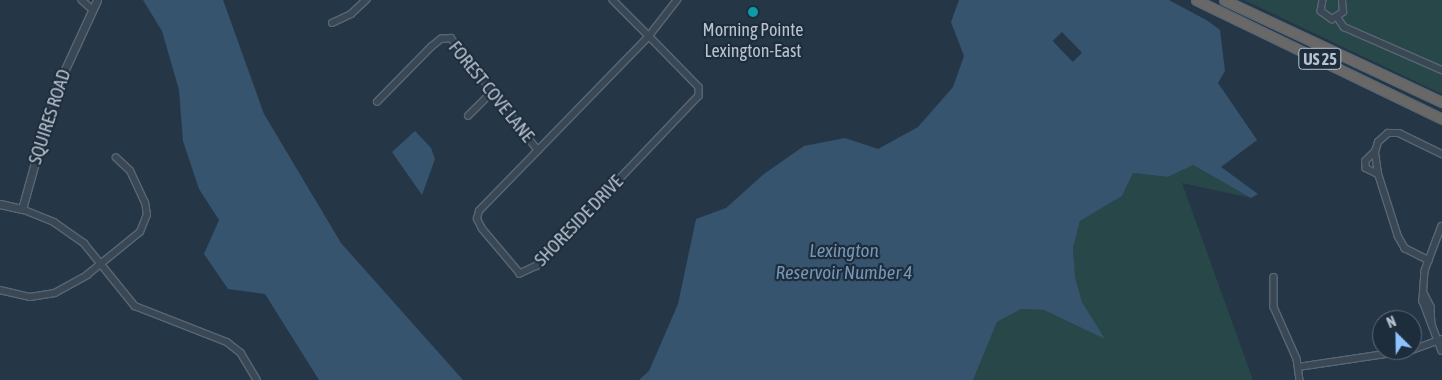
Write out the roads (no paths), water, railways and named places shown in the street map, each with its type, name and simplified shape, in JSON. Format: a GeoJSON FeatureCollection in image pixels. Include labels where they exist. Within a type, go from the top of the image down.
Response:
{"type":"FeatureCollection","features":[{"type":"Feature","properties":{"kind":"highway","name":"US 25"},"geometry":{"type":"LineString","coordinates":[[1196,0],[1442,119]]}},
{"type":"Feature","properties":{"kind":"highway","name":"US 25"},"geometry":{"type":"LineString","coordinates":[[1224,0],[1442,102]]}},
{"type":"Feature","properties":{"kind":"street"},"geometry":{"type":"LineString","coordinates":[[82,0],[92,9]]}},
{"type":"Feature","properties":{"kind":"street","name":"SQUIRES ROAD"},"geometry":{"type":"LineString","coordinates":[[22,208],[55,91],[97,0]]}},
{"type":"Feature","properties":{"kind":"street"},"geometry":{"type":"LineString","coordinates":[[332,23],[351,14],[366,0]]}},
{"type":"Feature","properties":{"kind":"street"},"geometry":{"type":"LineString","coordinates":[[613,0],[649,36]]}},
{"type":"Feature","properties":{"kind":"street","name":"SHORESIDE DRIVE"},"geometry":{"type":"LineString","coordinates":[[649,36],[699,87],[699,96],[537,266],[520,274],[482,229],[477,216],[649,36],[677,0]]}},
{"type":"Feature","properties":{"kind":"street"},"geometry":{"type":"LineString","coordinates":[[1323,0],[1322,14],[1328,19],[1338,18]]}},
{"type":"Feature","properties":{"kind":"street"},"geometry":{"type":"LineString","coordinates":[[1338,18],[1344,8],[1342,0]]}},
{"type":"Feature","properties":{"kind":"street"},"geometry":{"type":"LineString","coordinates":[[1338,18],[1344,27],[1442,70]]}},
{"type":"Feature","properties":{"kind":"street","name":"FOREST COVE LANE"},"geometry":{"type":"LineString","coordinates":[[378,102],[431,47],[448,37],[538,150]]}},
{"type":"Feature","properties":{"kind":"street"},"geometry":{"type":"LineString","coordinates":[[468,116],[492,92]]}},
{"type":"Feature","properties":{"kind":"street"},"geometry":{"type":"LineString","coordinates":[[1429,260],[1405,249],[1398,237],[1378,174],[1375,152],[1378,142],[1388,133],[1399,133],[1442,154]]}},
{"type":"Feature","properties":{"kind":"street"},"geometry":{"type":"LineString","coordinates":[[1375,152],[1366,161],[1366,168],[1378,174]]}},
{"type":"Feature","properties":{"kind":"street"},"geometry":{"type":"LineString","coordinates":[[0,290],[30,297],[55,293],[102,263],[140,232],[147,215],[130,171],[116,158]]}},
{"type":"Feature","properties":{"kind":"street"},"geometry":{"type":"LineString","coordinates":[[0,204],[22,208],[69,231],[102,263],[135,306],[228,342],[241,353],[257,380]]}},
{"type":"Feature","properties":{"kind":"street"},"geometry":{"type":"LineString","coordinates":[[1442,226],[1425,271],[1424,293],[1431,307],[1432,324],[1441,341],[1442,350]]}},
{"type":"Feature","properties":{"kind":"street"},"geometry":{"type":"LineString","coordinates":[[1274,277],[1274,307],[1298,367],[1300,380]]}},
{"type":"Feature","properties":{"kind":"street"},"geometry":{"type":"LineString","coordinates":[[1422,347],[1441,341]]}},
{"type":"Feature","properties":{"kind":"street"},"geometry":{"type":"LineString","coordinates":[[1298,367],[1372,356]]}},
{"type":"Feature","properties":{"kind":"water"},"geometry":{"type":"Polygon","coordinates":[[[143,0],[223,0],[264,114],[341,243],[463,380],[319,380],[265,294],[228,289],[204,254],[219,220],[199,189],[183,141],[179,90],[162,31],[143,0]]]}},
{"type":"Feature","properties":{"kind":"water","name":"Lexington Reservoir Number 4"},"geometry":{"type":"Polygon","coordinates":[[[959,0],[1169,0],[1208,21],[1220,30],[1225,71],[1218,83],[1257,140],[1221,167],[1258,194],[1251,198],[1193,165],[1168,177],[1133,173],[1122,196],[1080,221],[1073,248],[1075,278],[1082,302],[1105,339],[1044,310],[1021,309],[997,322],[973,380],[639,380],[649,371],[678,304],[696,219],[726,208],[764,174],[804,146],[845,138],[878,149],[918,127],[953,87],[964,56],[951,22],[959,0]]]}},
{"type":"Feature","properties":{"kind":"water"},"geometry":{"type":"Polygon","coordinates":[[[415,131],[431,148],[435,159],[422,195],[392,152],[415,131]]]}},
{"type":"Feature","properties":{"kind":"place","name":"Morning Pointe Lexington-East"},"geometry":{"type":"Point","coordinates":[753,12]}}]}
